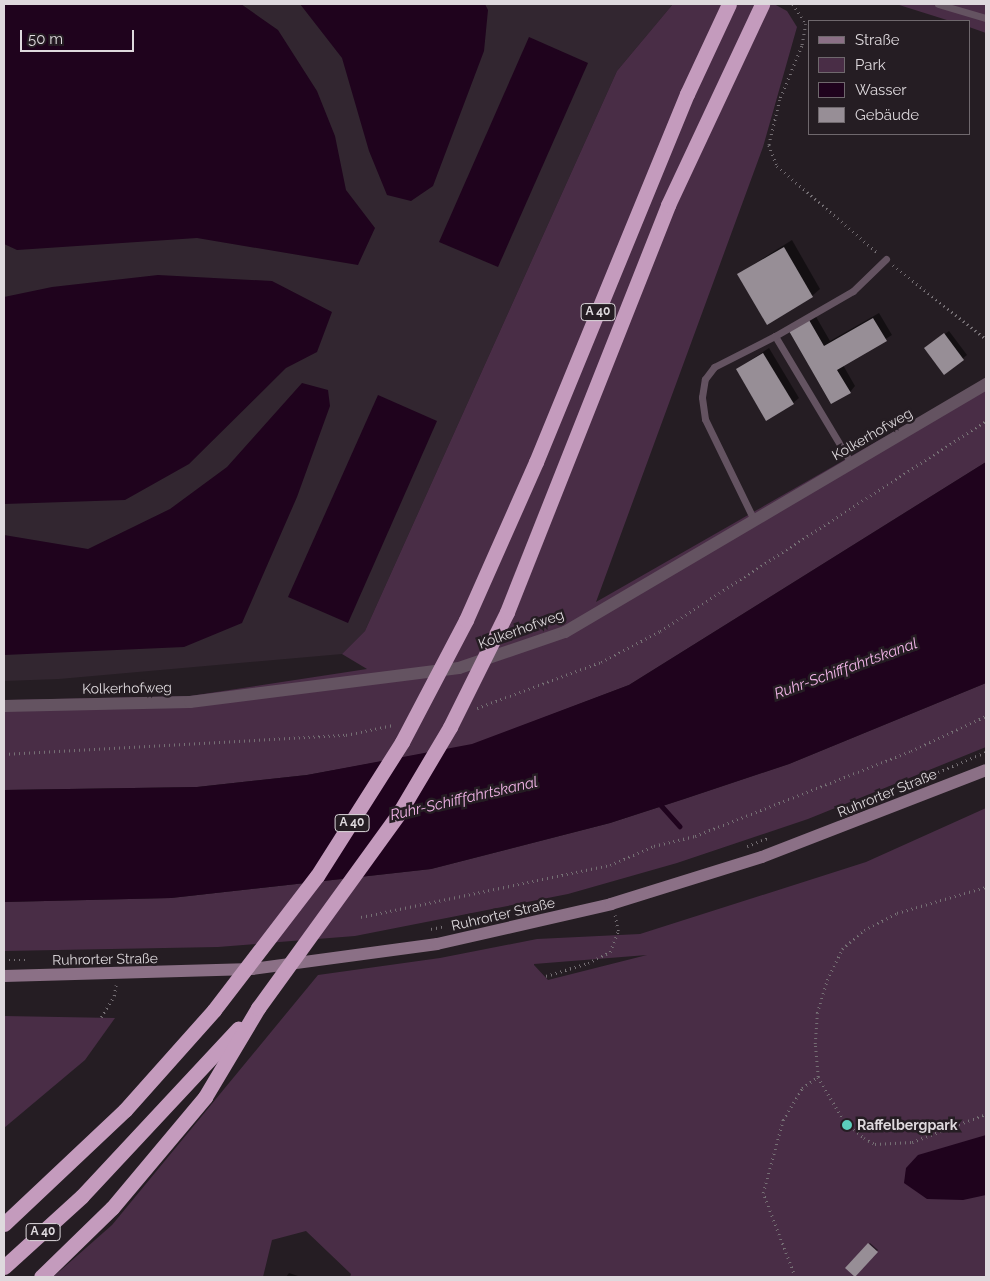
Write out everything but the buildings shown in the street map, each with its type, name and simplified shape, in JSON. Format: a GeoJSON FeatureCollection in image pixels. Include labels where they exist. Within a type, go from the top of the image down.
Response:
{"type":"FeatureCollection","features":[{"type":"Feature","properties":{"kind":"highway","name":"A 40"},"geometry":{"type":"LineString","coordinates":[[4,1224],[118,1117],[214,1010],[317,876],[402,742],[466,620],[536,462],[687,94],[729,4]]}},
{"type":"Feature","properties":{"kind":"highway","name":"A 40"},"geometry":{"type":"LineString","coordinates":[[4,1267],[82,1196],[258,1008],[399,813],[450,728],[507,612],[668,205],[762,4]]}},
{"type":"Feature","properties":{"kind":"highway"},"geometry":{"type":"LineString","coordinates":[[41,1277],[112,1208],[205,1097],[258,1008]]}},
{"type":"Feature","properties":{"kind":"main road","name":"Ruhrorter Straße"},"geometry":{"type":"LineString","coordinates":[[4,976],[117,975],[252,969],[338,959],[437,944],[611,904],[762,857],[986,770]]}},
{"type":"Feature","properties":{"kind":"street","name":"Kolkerhofweg"},"geometry":{"type":"LineString","coordinates":[[4,706],[190,702],[459,668],[565,632],[986,384]]}},
{"type":"Feature","properties":{"kind":"lane"},"geometry":{"type":"LineString","coordinates":[[938,4],[986,18]]}},
{"type":"Feature","properties":{"kind":"lane"},"geometry":{"type":"LineString","coordinates":[[754,520],[705,419],[702,397],[705,379],[714,367],[775,336],[853,291],[886,259]]}},
{"type":"Feature","properties":{"kind":"lane"},"geometry":{"type":"LineString","coordinates":[[775,336],[852,463]]}},
{"type":"Feature","properties":{"kind":"path"},"geometry":{"type":"LineString","coordinates":[[792,4],[806,24],[802,46],[780,100],[769,145],[777,166],[823,209],[986,339]]}},
{"type":"Feature","properties":{"kind":"path"},"geometry":{"type":"LineString","coordinates":[[361,917],[610,865],[654,846],[695,836],[910,751],[986,716]]}},
{"type":"Feature","properties":{"kind":"path"},"geometry":{"type":"LineString","coordinates":[[923,778],[986,752]]}},
{"type":"Feature","properties":{"kind":"path"},"geometry":{"type":"LineString","coordinates":[[742,848],[769,838]]}},
{"type":"Feature","properties":{"kind":"path"},"geometry":{"type":"LineString","coordinates":[[986,887],[897,913],[864,930],[847,944],[827,980],[817,1013],[814,1044],[818,1077],[843,1119],[859,1135],[876,1144],[912,1142],[986,1114]]}},
{"type":"Feature","properties":{"kind":"path"},"geometry":{"type":"LineString","coordinates":[[546,976],[588,963],[610,952],[618,931],[611,904]]}},
{"type":"Feature","properties":{"kind":"path"},"geometry":{"type":"LineString","coordinates":[[429,930],[448,926]]}},
{"type":"Feature","properties":{"kind":"path"},"geometry":{"type":"LineString","coordinates":[[4,960],[31,960]]}},
{"type":"Feature","properties":{"kind":"path"},"geometry":{"type":"LineString","coordinates":[[101,1017],[114,996],[117,975]]}},
{"type":"Feature","properties":{"kind":"path"},"geometry":{"type":"LineString","coordinates":[[795,1277],[763,1193],[789,1104],[802,1088],[818,1077]]}},
{"type":"Feature","properties":{"kind":"shaded area"},"geometry":{"type":"Polygon","coordinates":[[[4,4],[673,4],[617,71],[365,631],[342,654],[59,679],[4,681],[4,4]]]}},
{"type":"Feature","properties":{"kind":"green space"},"geometry":{"type":"Polygon","coordinates":[[[673,4],[774,4],[787,11],[797,27],[763,147],[596,602],[986,379],[986,462],[629,685],[472,745],[307,775],[197,787],[4,790],[4,700],[190,696],[367,669],[342,654],[365,631],[617,71],[673,4]]]}},
{"type":"Feature","properties":{"kind":"green space"},"geometry":{"type":"Polygon","coordinates":[[[896,4],[986,4],[986,33],[970,27],[970,20],[947,20],[896,4]]]}},
{"type":"Feature","properties":{"kind":"green space"},"geometry":{"type":"Polygon","coordinates":[[[986,683],[986,747],[808,819],[677,863],[568,894],[355,936],[218,947],[4,951],[4,902],[171,898],[431,869],[610,823],[789,764],[986,683]]]}},
{"type":"Feature","properties":{"kind":"green space"},"geometry":{"type":"Polygon","coordinates":[[[986,808],[986,1277],[350,1277],[351,1274],[306,1231],[272,1240],[263,1277],[53,1277],[112,1225],[318,975],[440,958],[537,939],[640,934],[866,862],[986,808]],[[647,955],[534,964],[548,980],[647,955]]]}},
{"type":"Feature","properties":{"kind":"green space"},"geometry":{"type":"Polygon","coordinates":[[[4,1016],[115,1018],[85,1060],[4,1128],[4,1016]]]}},
{"type":"Feature","properties":{"kind":"water"},"geometry":{"type":"Polygon","coordinates":[[[4,4],[241,4],[278,30],[317,91],[335,136],[346,190],[375,228],[358,265],[197,238],[17,250],[4,244],[4,4]]]}},
{"type":"Feature","properties":{"kind":"water"},"geometry":{"type":"Polygon","coordinates":[[[300,4],[485,4],[488,10],[484,51],[433,186],[411,201],[387,195],[369,151],[342,58],[300,4]]]}},
{"type":"Feature","properties":{"kind":"water"},"geometry":{"type":"Polygon","coordinates":[[[529,37],[588,63],[498,267],[439,242],[529,37]]]}},
{"type":"Feature","properties":{"kind":"water"},"geometry":{"type":"Polygon","coordinates":[[[158,275],[272,281],[332,312],[317,352],[286,368],[189,464],[125,500],[4,504],[4,297],[52,287],[158,275]]]}},
{"type":"Feature","properties":{"kind":"water"},"geometry":{"type":"Polygon","coordinates":[[[302,383],[328,390],[330,406],[297,497],[242,623],[184,647],[4,655],[4,535],[88,549],[170,509],[227,467],[302,383]]]}},
{"type":"Feature","properties":{"kind":"water"},"geometry":{"type":"Polygon","coordinates":[[[378,395],[437,421],[348,623],[288,597],[378,395]]]}},
{"type":"Feature","properties":{"kind":"water","name":"Ruhr-Schifffahrtskanal"},"geometry":{"type":"Polygon","coordinates":[[[986,462],[986,683],[789,764],[610,823],[431,869],[171,898],[4,902],[4,790],[197,787],[307,775],[472,744],[629,685],[986,462]]]}},
{"type":"Feature","properties":{"kind":"water"},"geometry":{"type":"Polygon","coordinates":[[[986,1135],[986,1195],[963,1200],[927,1199],[904,1183],[906,1168],[918,1155],[986,1135]]]}},
{"type":"Feature","properties":{"kind":"waterway"},"geometry":{"type":"LineString","coordinates":[[659,803],[680,826]]}},
{"type":"Feature","properties":{"kind":"place","name":"Raffelbergpark"},"geometry":{"type":"Point","coordinates":[847,1125]}}]}
